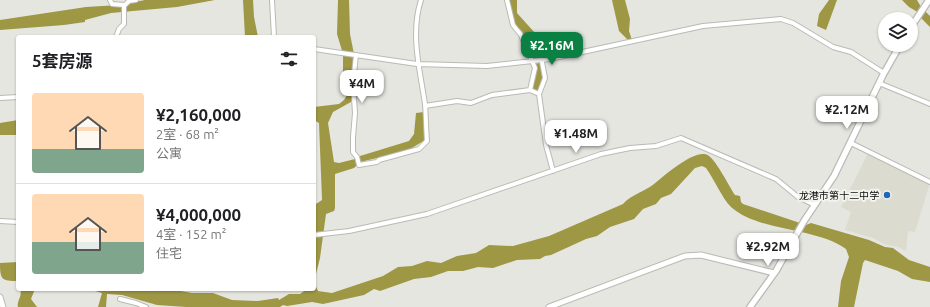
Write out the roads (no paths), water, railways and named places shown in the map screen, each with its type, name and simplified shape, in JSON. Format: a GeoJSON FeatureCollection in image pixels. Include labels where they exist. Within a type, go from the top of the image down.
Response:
{"type":"FeatureCollection","features":[{"type":"Feature","properties":{"kind":"main road"},"geometry":{"type":"LineString","coordinates":[[918,16],[927,2]]}},
{"type":"Feature","properties":{"kind":"main road"},"geometry":{"type":"LineString","coordinates":[[750,307],[774,273],[804,221],[834,176],[884,73],[896,52]]}},
{"type":"Feature","properties":{"kind":"street"},"geometry":{"type":"LineString","coordinates":[[110,0],[112,4],[124,5],[129,1],[136,0]]}},
{"type":"Feature","properties":{"kind":"street"},"geometry":{"type":"LineString","coordinates":[[272,0],[274,35]]}},
{"type":"Feature","properties":{"kind":"street"},"geometry":{"type":"LineString","coordinates":[[356,55],[353,83],[353,152],[358,157],[359,165],[377,162],[379,160],[423,147],[426,141],[425,106],[417,64],[417,20],[421,0]]}},
{"type":"Feature","properties":{"kind":"street"},"geometry":{"type":"LineString","coordinates":[[507,0],[513,25],[521,35],[535,72],[530,84],[530,90]]}},
{"type":"Feature","properties":{"kind":"street"},"geometry":{"type":"LineString","coordinates":[[117,35],[119,29],[124,24],[124,5]]}},
{"type":"Feature","properties":{"kind":"street"},"geometry":{"type":"LineString","coordinates":[[316,49],[417,64],[479,66],[543,60],[687,28],[780,19],[793,23],[833,47],[851,52],[884,73]]}},
{"type":"Feature","properties":{"kind":"street"},"geometry":{"type":"LineString","coordinates":[[537,36],[543,60],[545,80],[539,94],[546,145],[553,171]]}},
{"type":"Feature","properties":{"kind":"street"},"geometry":{"type":"LineString","coordinates":[[879,83],[930,104]]}},
{"type":"Feature","properties":{"kind":"street"},"geometry":{"type":"LineString","coordinates":[[425,106],[457,101],[471,103],[492,95],[530,90],[539,94]]}},
{"type":"Feature","properties":{"kind":"street"},"geometry":{"type":"LineString","coordinates":[[0,98],[16,97]]}},
{"type":"Feature","properties":{"kind":"street"},"geometry":{"type":"LineString","coordinates":[[316,235],[349,231],[427,214],[609,152],[630,148],[656,146],[683,138],[779,181],[798,197],[815,205]]}},
{"type":"Feature","properties":{"kind":"street"},"geometry":{"type":"LineString","coordinates":[[851,143],[930,182]]}},
{"type":"Feature","properties":{"kind":"street"},"geometry":{"type":"LineString","coordinates":[[0,221],[16,222]]}},
{"type":"Feature","properties":{"kind":"street"},"geometry":{"type":"LineString","coordinates":[[549,307],[685,256],[701,255],[774,273]]}},
{"type":"Feature","properties":{"kind":"street"},"geometry":{"type":"LineString","coordinates":[[0,296],[3,307]]}},
{"type":"Feature","properties":{"kind":"street"},"geometry":{"type":"LineString","coordinates":[[120,299],[146,307]]}},
{"type":"Feature","properties":{"kind":"place","name":"龙港市第十二中学"},"geometry":{"type":"Point","coordinates":[887,195]}}]}
